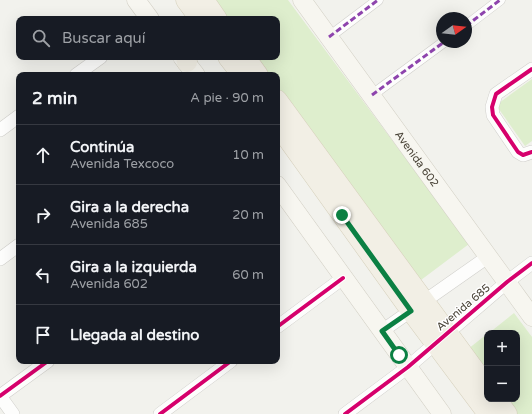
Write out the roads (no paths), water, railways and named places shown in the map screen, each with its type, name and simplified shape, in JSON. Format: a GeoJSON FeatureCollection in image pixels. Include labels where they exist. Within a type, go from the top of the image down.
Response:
{"type":"FeatureCollection","features":[{"type":"Feature","properties":{"kind":"main road"},"geometry":{"type":"LineString","coordinates":[[136,0],[148,16]]}},
{"type":"Feature","properties":{"kind":"main road"},"geometry":{"type":"LineString","coordinates":[[183,0],[184,16]]}},
{"type":"Feature","properties":{"kind":"main road"},"geometry":{"type":"LineString","coordinates":[[186,0],[198,16]]}},
{"type":"Feature","properties":{"kind":"main road"},"geometry":{"type":"LineString","coordinates":[[204,0],[215,16]]}},
{"type":"Feature","properties":{"kind":"main road","name":"Avenida 602"},"geometry":{"type":"LineString","coordinates":[[302,0],[532,317]]}},
{"type":"Feature","properties":{"kind":"main road"},"geometry":{"type":"LineString","coordinates":[[230,60],[240,72]]}},
{"type":"Feature","properties":{"kind":"main road"},"geometry":{"type":"LineString","coordinates":[[247,60],[256,72]]}},
{"type":"Feature","properties":{"kind":"main road"},"geometry":{"type":"LineString","coordinates":[[280,104],[417,306]]}},
{"type":"Feature","properties":{"kind":"main road"},"geometry":{"type":"LineString","coordinates":[[280,128],[441,338],[488,414]]}},
{"type":"Feature","properties":{"kind":"main road"},"geometry":{"type":"LineString","coordinates":[[280,193],[442,414]]}},
{"type":"Feature","properties":{"kind":"main road"},"geometry":{"type":"LineString","coordinates":[[441,338],[484,384]]}},
{"type":"Feature","properties":{"kind":"main road"},"geometry":{"type":"LineString","coordinates":[[498,402],[507,414]]}},
{"type":"Feature","properties":{"kind":"street"},"geometry":{"type":"LineString","coordinates":[[329,38],[378,0]]}},
{"type":"Feature","properties":{"kind":"street"},"geometry":{"type":"LineString","coordinates":[[472,21],[500,0]]}},
{"type":"Feature","properties":{"kind":"street"},"geometry":{"type":"LineString","coordinates":[[372,95],[436,48]]}},
{"type":"Feature","properties":{"kind":"street"},"geometry":{"type":"LineString","coordinates":[[80,72],[97,60]]}},
{"type":"Feature","properties":{"kind":"street"},"geometry":{"type":"LineString","coordinates":[[532,69],[496,94],[492,108],[493,115],[518,152],[523,155],[532,152]]}},
{"type":"Feature","properties":{"kind":"street"},"geometry":{"type":"LineString","coordinates":[[0,130],[16,118]]}},
{"type":"Feature","properties":{"kind":"street"},"geometry":{"type":"LineString","coordinates":[[0,259],[16,247]]}},
{"type":"Feature","properties":{"kind":"street"},"geometry":{"type":"LineString","coordinates":[[382,331],[489,256]]}},
{"type":"Feature","properties":{"kind":"street","name":"Avenida 685"},"geometry":{"type":"LineString","coordinates":[[345,414],[408,367],[507,282],[532,264]]}},
{"type":"Feature","properties":{"kind":"street"},"geometry":{"type":"LineString","coordinates":[[280,325],[343,278]]}},
{"type":"Feature","properties":{"kind":"street"},"geometry":{"type":"LineString","coordinates":[[13,414],[0,396],[44,364]]}},
{"type":"Feature","properties":{"kind":"street"},"geometry":{"type":"LineString","coordinates":[[160,414],[227,364]]}}]}
